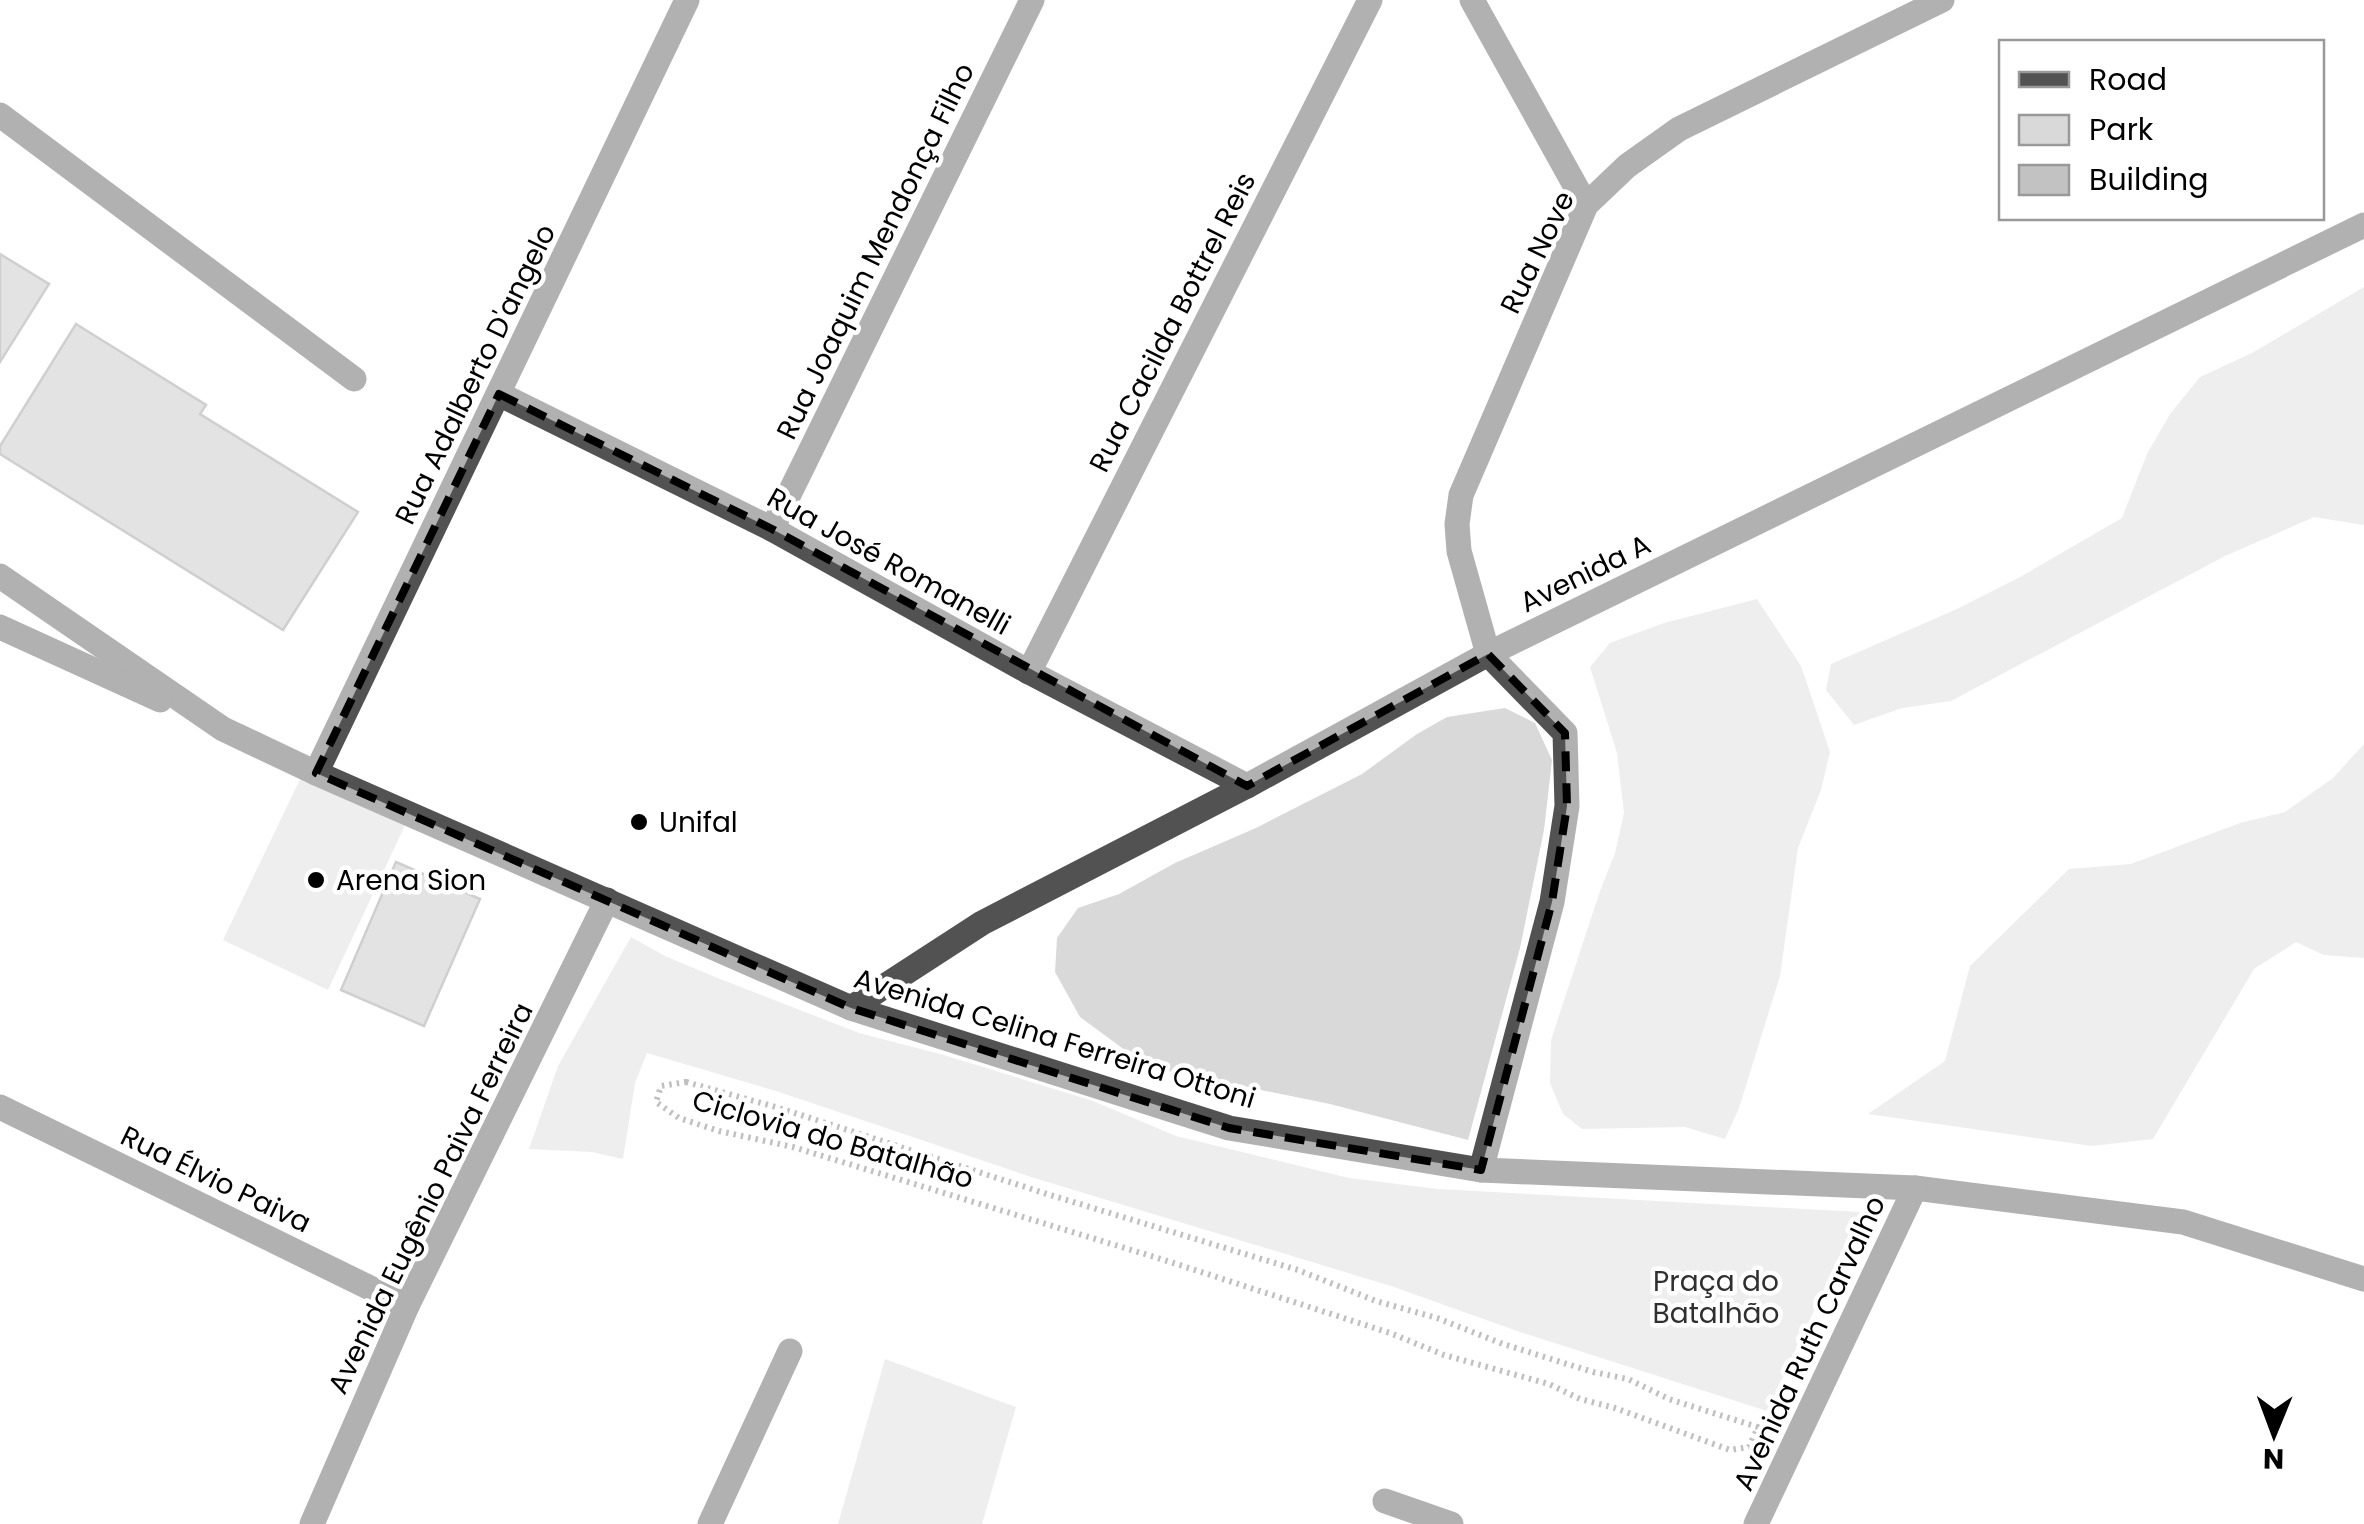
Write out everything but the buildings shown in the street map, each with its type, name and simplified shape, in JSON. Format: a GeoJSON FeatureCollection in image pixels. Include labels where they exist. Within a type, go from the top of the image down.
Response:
{"type":"FeatureCollection","features":[{"type":"Feature","properties":{"kind":"street","name":"Rua Adalberto D'angelo"},"geometry":{"type":"LineString","coordinates":[[316,773],[687,0]]}},
{"type":"Feature","properties":{"kind":"street","name":"Rua Joaquim Mendonça Filho"},"geometry":{"type":"LineString","coordinates":[[772,529],[1032,0]]}},
{"type":"Feature","properties":{"kind":"street","name":"Rua Cacilda Bottrel Reis"},"geometry":{"type":"LineString","coordinates":[[1029,672],[1370,0]]}},
{"type":"Feature","properties":{"kind":"street"},"geometry":{"type":"LineString","coordinates":[[1472,0],[1586,205]]}},
{"type":"Feature","properties":{"kind":"street","name":"Rua Nove"},"geometry":{"type":"LineString","coordinates":[[1488,654],[1459,551],[1456,524],[1461,494],[1586,205],[1628,166],[1679,129],[1942,0]]}},
{"type":"Feature","properties":{"kind":"street"},"geometry":{"type":"LineString","coordinates":[[0,115],[354,379]]}},
{"type":"Feature","properties":{"kind":"street","name":"Avenida A"},"geometry":{"type":"LineString","coordinates":[[850,1008],[982,923],[1248,786],[1488,654],[2364,225]]}},
{"type":"Feature","properties":{"kind":"street","name":"Rua José Romanelli"},"geometry":{"type":"LineString","coordinates":[[499,394],[772,529],[1029,672],[1248,786]]}},
{"type":"Feature","properties":{"kind":"street","name":"Avenida Celina Ferreira Ottoni"},"geometry":{"type":"LineString","coordinates":[[0,576],[223,729],[316,773],[850,1008],[1229,1128],[1481,1170],[1915,1188],[2184,1222],[2364,1279]]}},
{"type":"Feature","properties":{"kind":"street"},"geometry":{"type":"LineString","coordinates":[[0,626],[223,729]]}},
{"type":"Feature","properties":{"kind":"street"},"geometry":{"type":"LineString","coordinates":[[1481,1170],[1552,902],[1567,806],[1565,733],[1488,654]]}},
{"type":"Feature","properties":{"kind":"street","name":"Avenida Eugênio Paiva Ferreira"},"geometry":{"type":"LineString","coordinates":[[312,1524],[406,1306],[607,900]]}},
{"type":"Feature","properties":{"kind":"street","name":"Rua Élvio Paiva"},"geometry":{"type":"LineString","coordinates":[[0,1107],[406,1306]]}},
{"type":"Feature","properties":{"kind":"street","name":"Avenida Ruth Carvalho"},"geometry":{"type":"LineString","coordinates":[[1756,1524],[1915,1188]]}},
{"type":"Feature","properties":{"kind":"street"},"geometry":{"type":"LineString","coordinates":[[710,1524],[790,1350]]}},
{"type":"Feature","properties":{"kind":"street"},"geometry":{"type":"LineString","coordinates":[[1385,1501],[1452,1524]]}},
{"type":"Feature","properties":{"kind":"path","name":"Ciclovia do Batalhão"},"geometry":{"type":"LineString","coordinates":[[686,1082],[705,1086],[1298,1270],[1376,1301],[1593,1372],[1628,1379],[1669,1399],[1758,1426],[1749,1448],[1730,1450],[1580,1399],[1548,1384],[1444,1355],[1390,1333],[1161,1259],[794,1146],[719,1131],[678,1118],[656,1102],[661,1086],[686,1082]]}},
{"type":"Feature","properties":{"kind":"highlighted area"},"geometry":{"type":"Polygon","coordinates":[[[499,394],[772,529],[1247,786],[1488,654],[1565,733],[1567,806],[1552,902],[1481,1170],[1229,1128],[851,1008],[316,773],[499,394]]]}},
{"type":"Feature","properties":{"kind":"green space"},"geometry":{"type":"Polygon","coordinates":[[[2364,287],[2364,525],[2314,517],[2225,556],[1951,701],[1902,708],[1854,725],[1826,690],[1831,664],[1957,609],[2122,518],[2147,454],[2170,414],[2200,377],[2252,353],[2364,287]]]}},
{"type":"Feature","properties":{"kind":"green space"},"geometry":{"type":"Polygon","coordinates":[[[1757,599],[1801,666],[1830,752],[1821,790],[1798,848],[1780,976],[1739,1108],[1725,1139],[1685,1127],[1582,1129],[1563,1114],[1550,1083],[1551,1040],[1615,853],[1624,813],[1617,753],[1590,667],[1610,643],[1664,623],[1757,599]]]}},
{"type":"Feature","properties":{"kind":"green space"},"geometry":{"type":"Polygon","coordinates":[[[1505,708],[1535,723],[1552,760],[1544,830],[1520,948],[1468,1140],[1330,1104],[1148,1067],[1080,1017],[1055,972],[1057,938],[1078,908],[1119,894],[1362,774],[1447,717],[1505,708]]]}},
{"type":"Feature","properties":{"kind":"green space"},"geometry":{"type":"Polygon","coordinates":[[[2364,744],[2364,958],[2324,955],[2296,942],[2254,969],[2153,1139],[2092,1146],[1868,1114],[1945,1061],[1970,966],[2069,869],[2131,864],[2240,823],[2285,812],[2333,778],[2364,744]]]}},
{"type":"Feature","properties":{"kind":"green space","name":"Arena Sion"},"geometry":{"type":"Polygon","coordinates":[[[302,775],[407,821],[328,990],[223,940],[302,775]]]}},
{"type":"Feature","properties":{"kind":"green space","name":"Praça do Batalhão"},"geometry":{"type":"Polygon","coordinates":[[[631,937],[665,956],[859,1033],[1093,1101],[1176,1136],[1349,1178],[1438,1189],[1860,1212],[1767,1411],[1391,1286],[1031,1177],[779,1092],[647,1053],[635,1083],[623,1159],[592,1152],[529,1149],[558,1066],[631,937]]]}},
{"type":"Feature","properties":{"kind":"green space"},"geometry":{"type":"Polygon","coordinates":[[[885,1359],[1016,1407],[982,1524],[838,1524],[885,1359]]]}},
{"type":"Feature","properties":{"kind":"place","name":"Unifal"},"geometry":{"type":"Point","coordinates":[639,822]}},
{"type":"Feature","properties":{"kind":"place","name":"Arena Sion"},"geometry":{"type":"Point","coordinates":[316,880]}}]}
